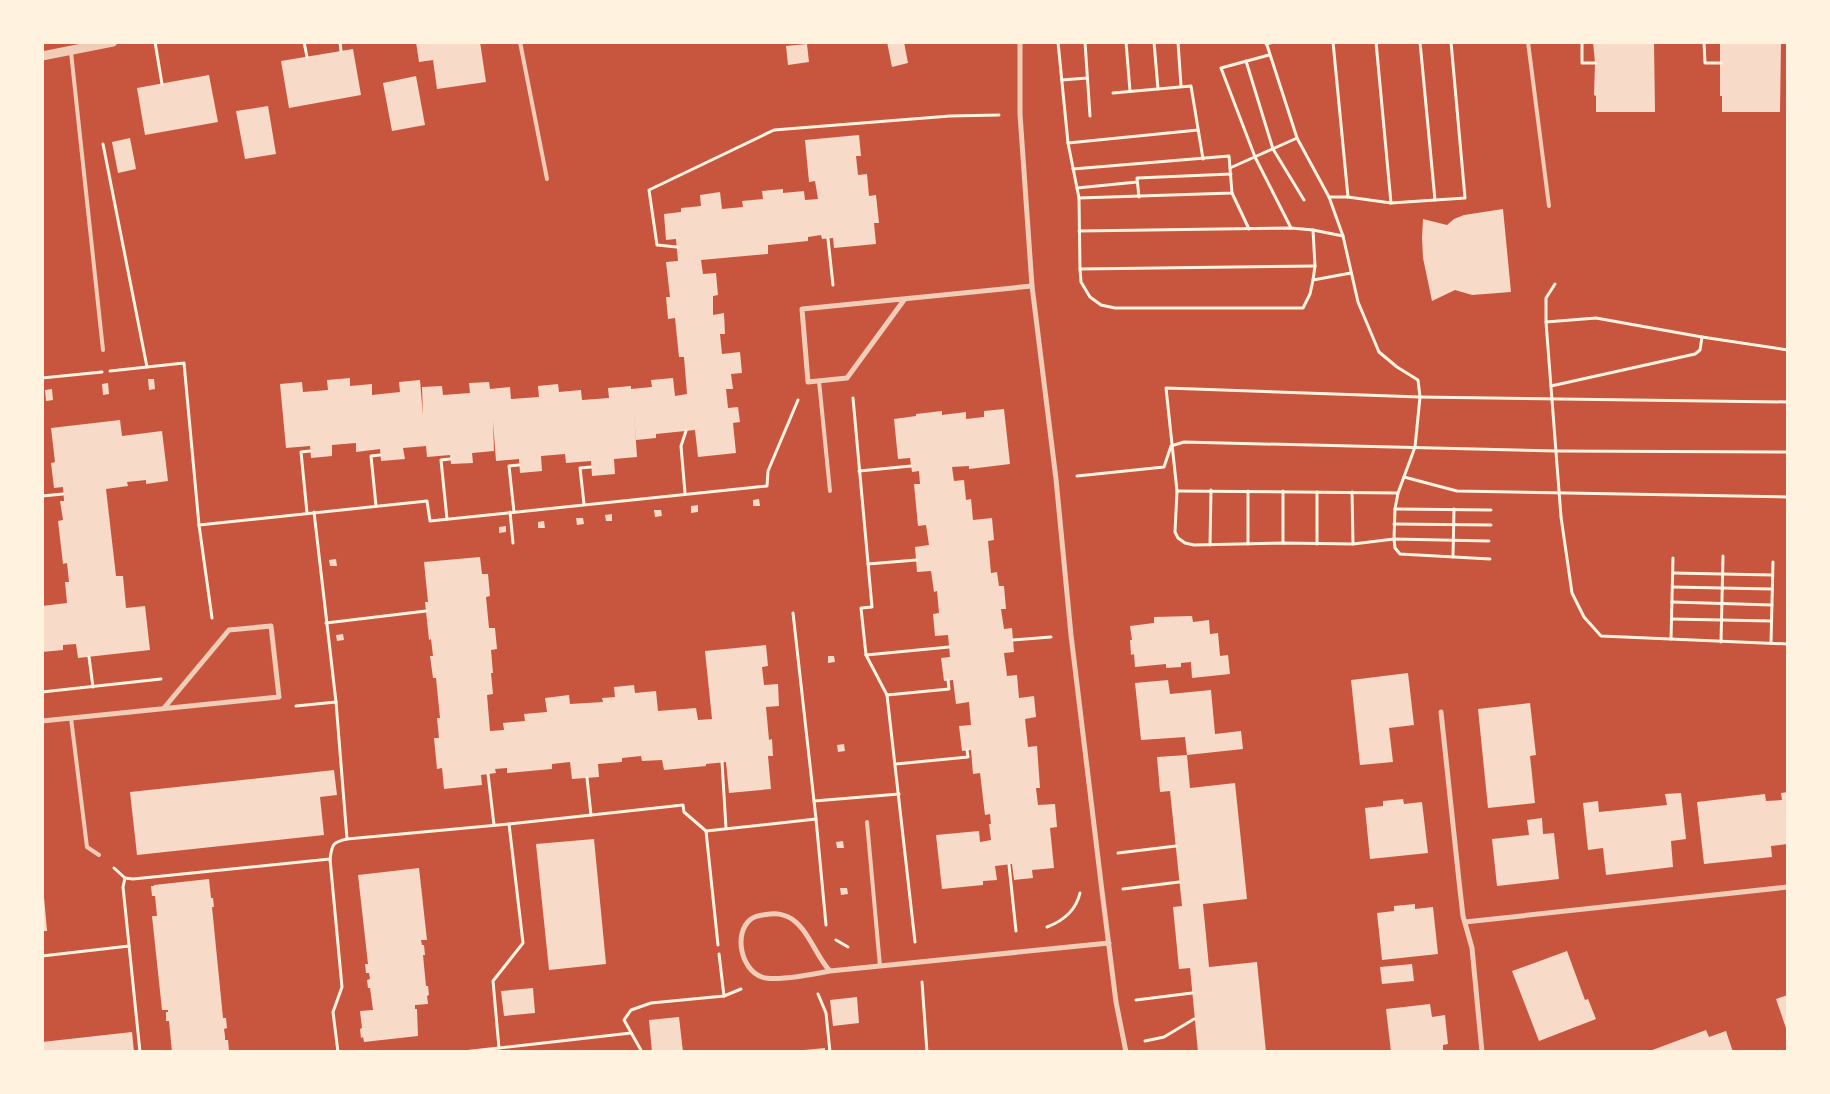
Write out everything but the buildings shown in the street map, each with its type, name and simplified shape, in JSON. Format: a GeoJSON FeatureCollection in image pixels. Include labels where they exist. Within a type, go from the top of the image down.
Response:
{"type":"FeatureCollection","features":[{"type":"Feature","properties":{"kind":"street"},"geometry":{"type":"LineString","coordinates":[[42,56],[113,42]]}},
{"type":"Feature","properties":{"kind":"street"},"geometry":{"type":"LineString","coordinates":[[1020,42],[1020,114],[1032,286],[1056,479],[1071,634],[1097,855],[1116,1002],[1126,1052]]}},
{"type":"Feature","properties":{"kind":"street"},"geometry":{"type":"LineString","coordinates":[[904,300],[847,378],[808,382],[802,310],[1032,286]]}},
{"type":"Feature","properties":{"kind":"street"},"geometry":{"type":"LineString","coordinates":[[42,721],[279,697],[271,626],[229,630],[164,708]]}},
{"type":"Feature","properties":{"kind":"street"},"geometry":{"type":"LineString","coordinates":[[1441,712],[1459,881],[1465,922],[1472,948],[1482,1052]]}},
{"type":"Feature","properties":{"kind":"street"},"geometry":{"type":"LineString","coordinates":[[1465,922],[1788,887]]}},
{"type":"Feature","properties":{"kind":"street"},"geometry":{"type":"LineString","coordinates":[[830,971],[822,962],[803,930],[792,919],[783,915],[766,914],[758,915],[747,924],[741,942],[742,951],[751,971],[762,978],[810,975],[830,971],[1109,943]]}},
{"type":"Feature","properties":{"kind":"lane"},"geometry":{"type":"LineString","coordinates":[[520,42],[546,179]]}},
{"type":"Feature","properties":{"kind":"lane"},"geometry":{"type":"LineString","coordinates":[[1528,42],[1549,206]]}},
{"type":"Feature","properties":{"kind":"lane"},"geometry":{"type":"LineString","coordinates":[[71,51],[103,350]]}},
{"type":"Feature","properties":{"kind":"lane"},"geometry":{"type":"LineString","coordinates":[[819,380],[830,492]]}},
{"type":"Feature","properties":{"kind":"lane"},"geometry":{"type":"LineString","coordinates":[[71,718],[87,847],[99,855]]}},
{"type":"Feature","properties":{"kind":"lane"},"geometry":{"type":"LineString","coordinates":[[867,822],[880,966]]}},
{"type":"Feature","properties":{"kind":"path"},"geometry":{"type":"LineString","coordinates":[[155,42],[162,84]]}},
{"type":"Feature","properties":{"kind":"path"},"geometry":{"type":"LineString","coordinates":[[304,42],[307,57]]}},
{"type":"Feature","properties":{"kind":"path"},"geometry":{"type":"LineString","coordinates":[[340,42],[341,50]]}},
{"type":"Feature","properties":{"kind":"path"},"geometry":{"type":"LineString","coordinates":[[1058,42],[1068,143],[1079,198],[1081,282],[1090,297],[1101,305],[1115,308],[1303,308],[1310,294],[1315,266],[1313,230]]}},
{"type":"Feature","properties":{"kind":"path"},"geometry":{"type":"LineString","coordinates":[[1085,42],[1090,116]]}},
{"type":"Feature","properties":{"kind":"path"},"geometry":{"type":"LineString","coordinates":[[1126,42],[1130,91]]}},
{"type":"Feature","properties":{"kind":"path"},"geometry":{"type":"LineString","coordinates":[[1154,42],[1158,89]]}},
{"type":"Feature","properties":{"kind":"path"},"geometry":{"type":"LineString","coordinates":[[1178,42],[1181,86]]}},
{"type":"Feature","properties":{"kind":"path"},"geometry":{"type":"LineString","coordinates":[[1274,42],[1266,43],[1297,138],[1329,197],[1343,236],[1358,302],[1379,352],[1397,367],[1418,380],[1420,397],[1415,446],[1398,493],[1394,524],[1395,548],[1400,554],[1490,559]]}},
{"type":"Feature","properties":{"kind":"path"},"geometry":{"type":"LineString","coordinates":[[1333,42],[1348,197]]}},
{"type":"Feature","properties":{"kind":"path"},"geometry":{"type":"LineString","coordinates":[[1376,42],[1391,203]]}},
{"type":"Feature","properties":{"kind":"path"},"geometry":{"type":"LineString","coordinates":[[1420,42],[1435,200]]}},
{"type":"Feature","properties":{"kind":"path"},"geometry":{"type":"LineString","coordinates":[[1329,197],[1348,197],[1391,203],[1465,198],[1451,42]]}},
{"type":"Feature","properties":{"kind":"path"},"geometry":{"type":"LineString","coordinates":[[1582,42],[1582,62],[1595,63]]}},
{"type":"Feature","properties":{"kind":"path"},"geometry":{"type":"LineString","coordinates":[[1704,42],[1704,63],[1721,63]]}},
{"type":"Feature","properties":{"kind":"path"},"geometry":{"type":"LineString","coordinates":[[1269,55],[1221,68],[1255,157],[1291,228]]}},
{"type":"Feature","properties":{"kind":"path"},"geometry":{"type":"LineString","coordinates":[[1246,62],[1273,148],[1304,200]]}},
{"type":"Feature","properties":{"kind":"path"},"geometry":{"type":"LineString","coordinates":[[1062,80],[1087,78]]}},
{"type":"Feature","properties":{"kind":"path"},"geometry":{"type":"LineString","coordinates":[[1113,94],[1191,86],[1203,158]]}},
{"type":"Feature","properties":{"kind":"path"},"geometry":{"type":"LineString","coordinates":[[677,247],[657,245],[649,190],[774,130],[950,116],[1020,114]]}},
{"type":"Feature","properties":{"kind":"path"},"geometry":{"type":"LineString","coordinates":[[1068,143],[1198,130]]}},
{"type":"Feature","properties":{"kind":"path"},"geometry":{"type":"LineString","coordinates":[[1230,168],[1297,138]]}},
{"type":"Feature","properties":{"kind":"path"},"geometry":{"type":"LineString","coordinates":[[103,144],[147,367]]}},
{"type":"Feature","properties":{"kind":"path"},"geometry":{"type":"LineString","coordinates":[[1073,170],[1229,156],[1232,193],[1249,229]]}},
{"type":"Feature","properties":{"kind":"path"},"geometry":{"type":"LineString","coordinates":[[1139,197],[1137,178],[1231,174]]}},
{"type":"Feature","properties":{"kind":"path"},"geometry":{"type":"LineString","coordinates":[[1077,188],[1138,182]]}},
{"type":"Feature","properties":{"kind":"path"},"geometry":{"type":"LineString","coordinates":[[1079,198],[1232,193]]}},
{"type":"Feature","properties":{"kind":"path"},"geometry":{"type":"LineString","coordinates":[[1079,231],[1291,228],[1343,236]]}},
{"type":"Feature","properties":{"kind":"path"},"geometry":{"type":"LineString","coordinates":[[828,239],[835,306]]}},
{"type":"Feature","properties":{"kind":"path"},"geometry":{"type":"LineString","coordinates":[[1080,269],[1315,266]]}},
{"type":"Feature","properties":{"kind":"path"},"geometry":{"type":"LineString","coordinates":[[1313,280],[1351,273]]}},
{"type":"Feature","properties":{"kind":"path"},"geometry":{"type":"LineString","coordinates":[[1555,284],[1546,298],[1546,322],[1556,451],[1572,593],[1584,617],[1601,636],[1788,644]]}},
{"type":"Feature","properties":{"kind":"path"},"geometry":{"type":"LineString","coordinates":[[1546,322],[1596,318],[1788,350]]}},
{"type":"Feature","properties":{"kind":"path"},"geometry":{"type":"LineString","coordinates":[[1552,386],[1695,354],[1700,350],[1702,337]]}},
{"type":"Feature","properties":{"kind":"path"},"geometry":{"type":"LineString","coordinates":[[42,378],[184,362],[199,524],[213,627]]}},
{"type":"Feature","properties":{"kind":"path"},"geometry":{"type":"LineString","coordinates":[[199,524],[427,501],[430,521],[685,493],[767,486],[768,472],[798,400],[800,382],[808,382]]}},
{"type":"Feature","properties":{"kind":"path"},"geometry":{"type":"LineString","coordinates":[[1489,541],[1394,539],[1353,544],[1194,545],[1185,543],[1178,538],[1176,532],[1177,491],[1166,388],[1553,400],[1788,402]]}},
{"type":"Feature","properties":{"kind":"path"},"geometry":{"type":"LineString","coordinates":[[852,395],[872,606],[861,608],[866,654],[887,695],[915,942]]}},
{"type":"Feature","properties":{"kind":"path"},"geometry":{"type":"LineString","coordinates":[[685,493],[681,446],[686,431]]}},
{"type":"Feature","properties":{"kind":"path"},"geometry":{"type":"LineString","coordinates":[[1171,446],[1184,442],[1415,446],[1556,451],[1788,452]]}},
{"type":"Feature","properties":{"kind":"path"},"geometry":{"type":"LineString","coordinates":[[1056,479],[1164,467],[1171,446]]}},
{"type":"Feature","properties":{"kind":"path"},"geometry":{"type":"LineString","coordinates":[[308,513],[301,452],[310,451]]}},
{"type":"Feature","properties":{"kind":"path"},"geometry":{"type":"LineString","coordinates":[[376,506],[371,456],[380,455]]}},
{"type":"Feature","properties":{"kind":"path"},"geometry":{"type":"LineString","coordinates":[[446,519],[441,460],[450,459]]}},
{"type":"Feature","properties":{"kind":"path"},"geometry":{"type":"LineString","coordinates":[[513,543],[509,466],[519,465]]}},
{"type":"Feature","properties":{"kind":"path"},"geometry":{"type":"LineString","coordinates":[[859,471],[911,466]]}},
{"type":"Feature","properties":{"kind":"path"},"geometry":{"type":"LineString","coordinates":[[584,504],[580,468],[591,467]]}},
{"type":"Feature","properties":{"kind":"path"},"geometry":{"type":"LineString","coordinates":[[1404,477],[1456,490],[1788,497]]}},
{"type":"Feature","properties":{"kind":"path"},"geometry":{"type":"LineString","coordinates":[[1210,545],[1211,490]]}},
{"type":"Feature","properties":{"kind":"path"},"geometry":{"type":"LineString","coordinates":[[1177,491],[1398,493]]}},
{"type":"Feature","properties":{"kind":"path"},"geometry":{"type":"LineString","coordinates":[[1248,491],[1248,544]]}},
{"type":"Feature","properties":{"kind":"path"},"geometry":{"type":"LineString","coordinates":[[1283,491],[1283,543]]}},
{"type":"Feature","properties":{"kind":"path"},"geometry":{"type":"LineString","coordinates":[[1317,492],[1317,544]]}},
{"type":"Feature","properties":{"kind":"path"},"geometry":{"type":"LineString","coordinates":[[1352,492],[1353,544]]}},
{"type":"Feature","properties":{"kind":"path"},"geometry":{"type":"LineString","coordinates":[[42,496],[64,494]]}},
{"type":"Feature","properties":{"kind":"path"},"geometry":{"type":"LineString","coordinates":[[1395,509],[1491,510]]}},
{"type":"Feature","properties":{"kind":"path"},"geometry":{"type":"LineString","coordinates":[[1453,557],[1454,509]]}},
{"type":"Feature","properties":{"kind":"path"},"geometry":{"type":"LineString","coordinates":[[314,512],[336,702],[347,839]]}},
{"type":"Feature","properties":{"kind":"path"},"geometry":{"type":"LineString","coordinates":[[1394,524],[1491,526]]}},
{"type":"Feature","properties":{"kind":"path"},"geometry":{"type":"LineString","coordinates":[[1721,642],[1723,556]]}},
{"type":"Feature","properties":{"kind":"path"},"geometry":{"type":"LineString","coordinates":[[1672,639],[1673,558]]}},
{"type":"Feature","properties":{"kind":"path"},"geometry":{"type":"LineString","coordinates":[[868,564],[916,560]]}},
{"type":"Feature","properties":{"kind":"path"},"geometry":{"type":"LineString","coordinates":[[1771,643],[1772,562]]}},
{"type":"Feature","properties":{"kind":"path"},"geometry":{"type":"LineString","coordinates":[[1673,573],[1772,574]]}},
{"type":"Feature","properties":{"kind":"path"},"geometry":{"type":"LineString","coordinates":[[1673,587],[1772,589]]}},
{"type":"Feature","properties":{"kind":"path"},"geometry":{"type":"LineString","coordinates":[[1672,602],[1772,605]]}},
{"type":"Feature","properties":{"kind":"path"},"geometry":{"type":"LineString","coordinates":[[326,623],[426,611]]}},
{"type":"Feature","properties":{"kind":"path"},"geometry":{"type":"LineString","coordinates":[[793,613],[816,819]]}},
{"type":"Feature","properties":{"kind":"path"},"geometry":{"type":"LineString","coordinates":[[1672,619],[1771,621]]}},
{"type":"Feature","properties":{"kind":"path"},"geometry":{"type":"LineString","coordinates":[[1013,640],[1071,634]]}},
{"type":"Feature","properties":{"kind":"path"},"geometry":{"type":"LineString","coordinates":[[866,654],[949,647]]}},
{"type":"Feature","properties":{"kind":"path"},"geometry":{"type":"LineString","coordinates":[[90,657],[93,687]]}},
{"type":"Feature","properties":{"kind":"path"},"geometry":{"type":"LineString","coordinates":[[42,692],[165,678]]}},
{"type":"Feature","properties":{"kind":"path"},"geometry":{"type":"LineString","coordinates":[[887,695],[949,689],[948,680]]}},
{"type":"Feature","properties":{"kind":"path"},"geometry":{"type":"LineString","coordinates":[[279,697],[290,707],[336,702]]}},
{"type":"Feature","properties":{"kind":"path"},"geometry":{"type":"LineString","coordinates":[[896,764],[968,757],[968,750]]}},
{"type":"Feature","properties":{"kind":"path"},"geometry":{"type":"LineString","coordinates":[[722,762],[726,828]]}},
{"type":"Feature","properties":{"kind":"path"},"geometry":{"type":"LineString","coordinates":[[488,774],[494,826]]}},
{"type":"Feature","properties":{"kind":"path"},"geometry":{"type":"LineString","coordinates":[[587,778],[590,815]]}},
{"type":"Feature","properties":{"kind":"path"},"geometry":{"type":"LineString","coordinates":[[814,801],[899,794]]}},
{"type":"Feature","properties":{"kind":"path"},"geometry":{"type":"LineString","coordinates":[[338,1052],[333,1012],[342,987],[330,858],[332,846],[337,841],[682,806],[684,812],[706,831],[724,996],[651,1004],[631,1010],[624,1020],[642,1052]]}},
{"type":"Feature","properties":{"kind":"path"},"geometry":{"type":"LineString","coordinates":[[499,1048],[493,981],[523,943],[509,824]]}},
{"type":"Feature","properties":{"kind":"path"},"geometry":{"type":"LineString","coordinates":[[1097,855],[1176,846]]}},
{"type":"Feature","properties":{"kind":"path"},"geometry":{"type":"LineString","coordinates":[[99,855],[125,878],[133,879],[330,858]]}},
{"type":"Feature","properties":{"kind":"path"},"geometry":{"type":"LineString","coordinates":[[1009,864],[1016,932]]}},
{"type":"Feature","properties":{"kind":"path"},"geometry":{"type":"LineString","coordinates":[[125,878],[123,887],[140,1052]]}},
{"type":"Feature","properties":{"kind":"path"},"geometry":{"type":"LineString","coordinates":[[1102,891],[1179,882]]}},
{"type":"Feature","properties":{"kind":"path"},"geometry":{"type":"LineString","coordinates":[[42,956],[129,946]]}},
{"type":"Feature","properties":{"kind":"path"},"geometry":{"type":"LineString","coordinates":[[920,962],[928,1052]]}},
{"type":"Feature","properties":{"kind":"path"},"geometry":{"type":"LineString","coordinates":[[810,975],[826,1013],[830,1052]]}},
{"type":"Feature","properties":{"kind":"path"},"geometry":{"type":"LineString","coordinates":[[1116,1002],[1192,993]]}},
{"type":"Feature","properties":{"kind":"path"},"geometry":{"type":"LineString","coordinates":[[1125,1045],[1164,1037],[1194,1019]]}},
{"type":"Feature","properties":{"kind":"path"},"geometry":{"type":"LineString","coordinates":[[463,1052],[495,1050],[631,1033]]}}]}
